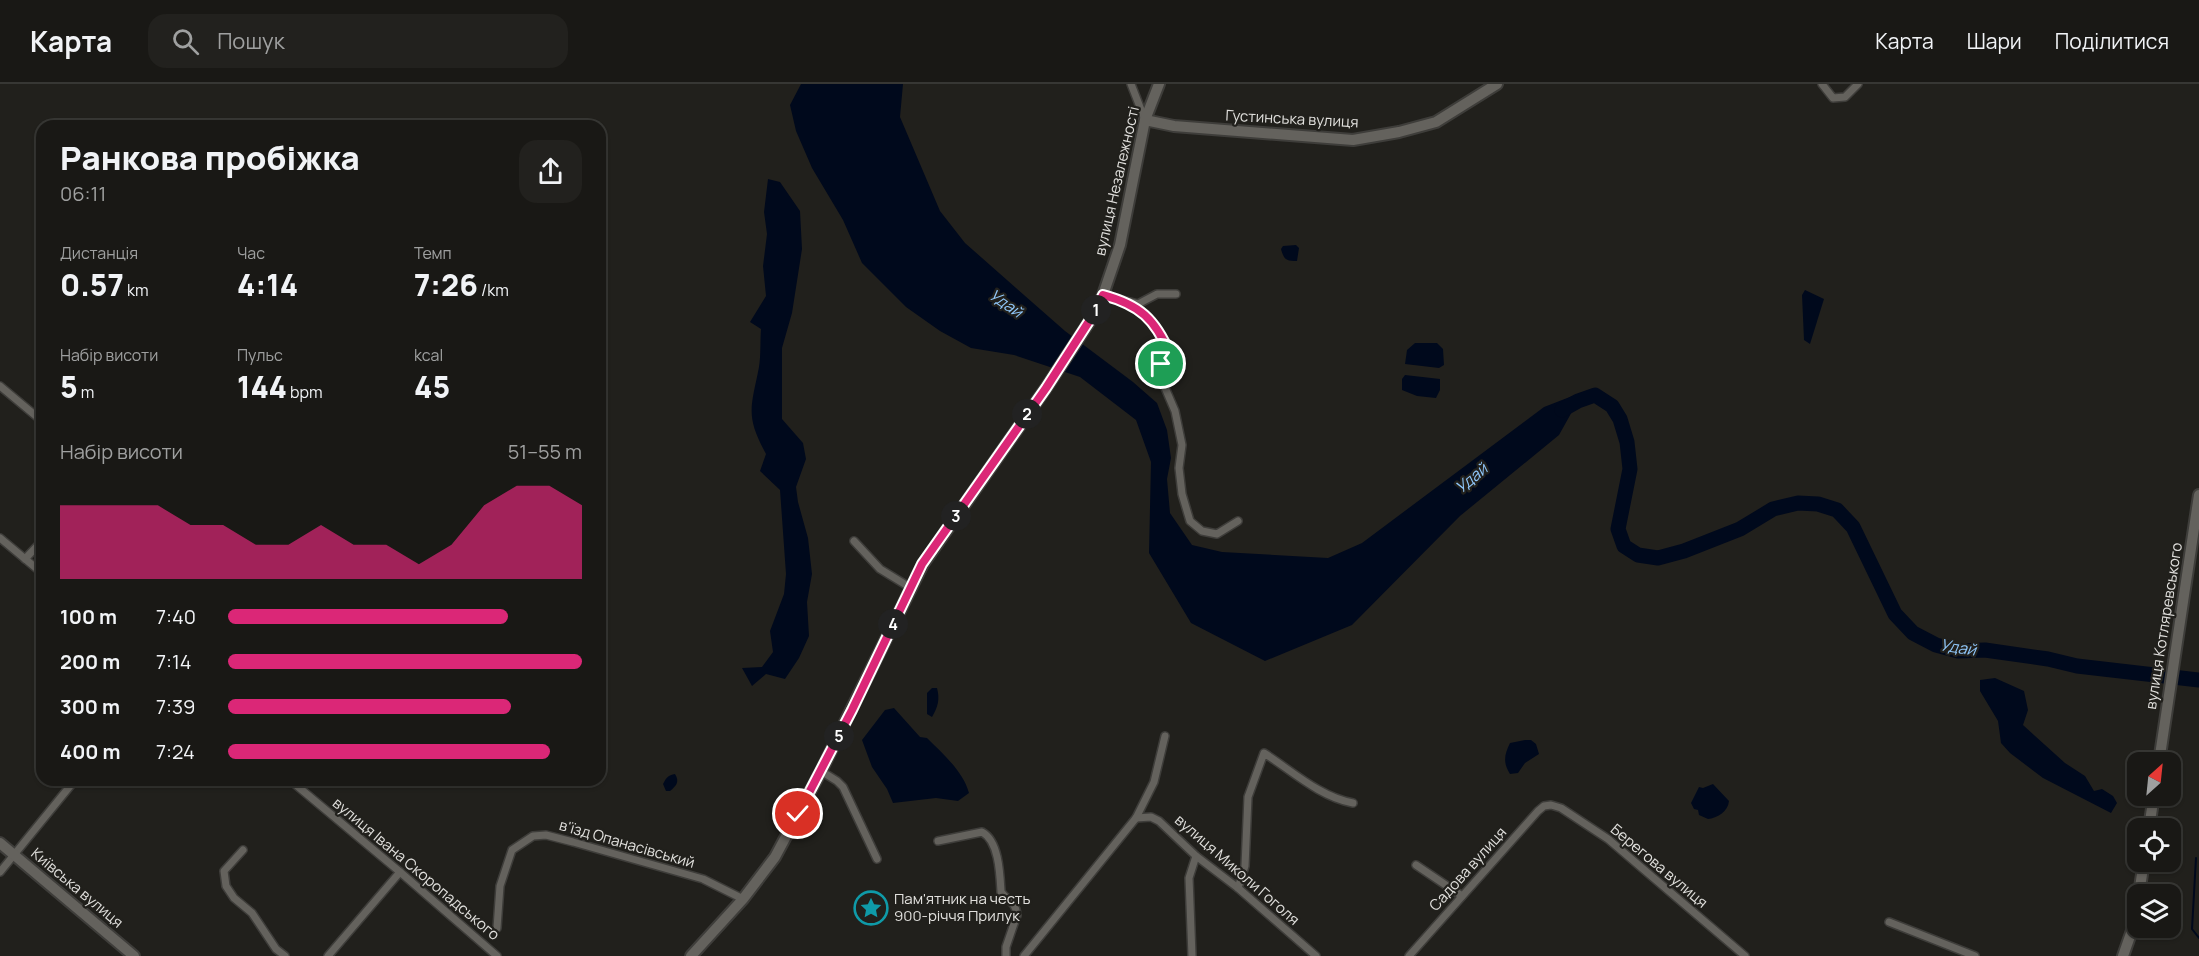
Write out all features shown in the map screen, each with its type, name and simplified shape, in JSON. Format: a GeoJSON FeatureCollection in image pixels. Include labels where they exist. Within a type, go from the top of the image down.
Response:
{"type":"FeatureCollection","features":[{"type":"Feature","properties":{"kind":"main road","name":"вулиця Незалежності"},"geometry":{"type":"LineString","coordinates":[[691,956],[743,899],[775,857],[821,771],[922,564],[1046,388],[1095,312],[1119,245],[1145,120],[1159,84]]}},
{"type":"Feature","properties":{"kind":"main road","name":"Густинська вулиця"},"geometry":{"type":"LineString","coordinates":[[1145,120],[1174,126],[1353,140],[1399,132],[1436,122],[1497,84]]}},
{"type":"Feature","properties":{"kind":"main road","name":"вулиця Котляревського"},"geometry":{"type":"LineString","coordinates":[[2160,752],[2199,495]]}},
{"type":"Feature","properties":{"kind":"main road","name":"Київська вулиця"},"geometry":{"type":"LineString","coordinates":[[0,843],[134,956]]}},
{"type":"Feature","properties":{"kind":"main road"},"geometry":{"type":"LineString","coordinates":[[2123,956],[2129,938]]}},
{"type":"Feature","properties":{"kind":"street"},"geometry":{"type":"LineString","coordinates":[[1131,84],[1145,120]]}},
{"type":"Feature","properties":{"kind":"street"},"geometry":{"type":"LineString","coordinates":[[1822,84],[1833,98],[1845,97],[1858,84]]}},
{"type":"Feature","properties":{"kind":"street"},"geometry":{"type":"LineString","coordinates":[[1103,295],[1138,304],[1157,294],[1176,294]]}},
{"type":"Feature","properties":{"kind":"street"},"geometry":{"type":"LineString","coordinates":[[1121,300],[1146,315],[1163,338],[1170,354],[1161,364],[1163,383],[1175,411],[1182,445],[1179,468],[1182,494],[1190,521],[1202,531],[1217,534],[1238,521]]}},
{"type":"Feature","properties":{"kind":"street"},"geometry":{"type":"LineString","coordinates":[[0,386],[36,416]]}},
{"type":"Feature","properties":{"kind":"street"},"geometry":{"type":"LineString","coordinates":[[0,538],[36,568]]}},
{"type":"Feature","properties":{"kind":"street"},"geometry":{"type":"LineString","coordinates":[[854,542],[880,568],[911,588]]}},
{"type":"Feature","properties":{"kind":"street"},"geometry":{"type":"LineString","coordinates":[[25,559],[36,547]]}},
{"type":"Feature","properties":{"kind":"street"},"geometry":{"type":"LineString","coordinates":[[1024,956],[1136,818],[1154,782],[1165,736]]}},
{"type":"Feature","properties":{"kind":"street"},"geometry":{"type":"LineString","coordinates":[[1238,888],[1245,866],[1248,798],[1264,753],[1316,788],[1340,801],[1353,803]]}},
{"type":"Feature","properties":{"kind":"street"},"geometry":{"type":"LineString","coordinates":[[821,771],[843,787],[877,859]]}},
{"type":"Feature","properties":{"kind":"street"},"geometry":{"type":"LineString","coordinates":[[0,872],[70,786]]}},
{"type":"Feature","properties":{"kind":"street","name":"вулиця Івана Скоропадського"},"geometry":{"type":"LineString","coordinates":[[297,786],[497,956]]}},
{"type":"Feature","properties":{"kind":"street","name":"Садова вулиця"},"geometry":{"type":"LineString","coordinates":[[1409,956],[1538,811],[1544,806],[1551,805]]}},
{"type":"Feature","properties":{"kind":"street","name":"Берегова вулиця"},"geometry":{"type":"LineString","coordinates":[[1551,805],[1561,808],[1608,839],[1745,956]]}},
{"type":"Feature","properties":{"kind":"street","name":"вулиця Миколи Гоголя"},"geometry":{"type":"LineString","coordinates":[[1136,818],[1151,817],[1159,821],[1196,856],[1238,888],[1316,956]]}},
{"type":"Feature","properties":{"kind":"street"},"geometry":{"type":"LineString","coordinates":[[938,841],[982,832],[989,837],[999,862],[1001,892],[1014,903],[1017,910],[1006,947],[1006,956]]}},
{"type":"Feature","properties":{"kind":"street","name":"в'їзд Опанасівський"},"geometry":{"type":"LineString","coordinates":[[497,928],[500,886],[512,850],[533,836],[546,835],[703,879],[743,899]]}},
{"type":"Feature","properties":{"kind":"street"},"geometry":{"type":"LineString","coordinates":[[243,850],[224,871],[226,886],[234,898],[252,913],[276,949],[285,956]]}},
{"type":"Feature","properties":{"kind":"street"},"geometry":{"type":"LineString","coordinates":[[1192,956],[1189,878],[1196,856]]}},
{"type":"Feature","properties":{"kind":"street"},"geometry":{"type":"LineString","coordinates":[[1416,865],[1462,896]]}},
{"type":"Feature","properties":{"kind":"street"},"geometry":{"type":"LineString","coordinates":[[328,956],[400,872]]}},
{"type":"Feature","properties":{"kind":"street"},"geometry":{"type":"LineString","coordinates":[[1889,922],[1975,956]]}},
{"type":"Feature","properties":{"kind":"water"},"geometry":{"type":"Polygon","coordinates":[[[801,84],[903,84],[900,117],[940,211],[965,243],[1065,331],[1157,403],[1167,430],[1171,458],[1167,479],[1170,513],[1192,545],[1222,552],[1328,558],[1362,543],[1544,407],[1575,395],[1578,401],[1559,435],[1460,516],[1352,625],[1265,661],[1191,623],[1149,553],[1151,462],[1136,420],[1080,377],[1014,355],[971,348],[940,331],[906,307],[862,263],[843,220],[812,168],[796,131],[790,105],[801,84]]]}},
{"type":"Feature","properties":{"kind":"water"},"geometry":{"type":"Polygon","coordinates":[[[768,179],[780,182],[800,211],[802,249],[792,313],[782,348],[782,419],[803,443],[806,459],[796,487],[808,538],[812,574],[807,602],[809,636],[799,658],[785,679],[766,674],[752,686],[742,668],[762,667],[773,652],[770,631],[784,594],[786,574],[780,490],[760,471],[766,454],[752,420],[752,402],[760,362],[761,329],[750,322],[766,296],[763,266],[767,234],[764,212],[768,179]]]}},
{"type":"Feature","properties":{"kind":"water"},"geometry":{"type":"Polygon","coordinates":[[[1296,245],[1299,248],[1297,261],[1286,259],[1281,249],[1283,246],[1296,245]]]}},
{"type":"Feature","properties":{"kind":"water"},"geometry":{"type":"Polygon","coordinates":[[[1805,290],[1824,299],[1810,344],[1804,340],[1802,295],[1805,290]]]}},
{"type":"Feature","properties":{"kind":"water"},"geometry":{"type":"Polygon","coordinates":[[[1415,343],[1437,343],[1443,349],[1444,365],[1439,368],[1405,364],[1407,350],[1415,343]]]}},
{"type":"Feature","properties":{"kind":"water"},"geometry":{"type":"Polygon","coordinates":[[[1405,375],[1440,379],[1440,390],[1436,398],[1417,396],[1402,390],[1402,379],[1405,375]]]}},
{"type":"Feature","properties":{"kind":"water"},"geometry":{"type":"Polygon","coordinates":[[[1995,678],[2024,691],[2028,710],[2023,725],[2065,763],[2085,776],[2094,791],[2102,789],[2113,796],[2117,803],[2111,813],[2043,778],[2010,753],[2001,743],[1998,721],[1980,691],[1980,680],[1995,678]]]}},
{"type":"Feature","properties":{"kind":"water"},"geometry":{"type":"Polygon","coordinates":[[[932,688],[937,688],[938,696],[932,717],[927,714],[927,693],[932,688]]]}},
{"type":"Feature","properties":{"kind":"water"},"geometry":{"type":"Polygon","coordinates":[[[894,708],[920,737],[927,738],[952,763],[969,793],[958,801],[936,798],[893,803],[887,789],[872,767],[862,740],[885,710],[894,708]]]}},
{"type":"Feature","properties":{"kind":"water"},"geometry":{"type":"Polygon","coordinates":[[[1531,740],[1536,744],[1539,754],[1525,763],[1518,773],[1510,774],[1505,763],[1508,747],[1510,743],[1531,740]]]}},
{"type":"Feature","properties":{"kind":"water"},"geometry":{"type":"Polygon","coordinates":[[[675,774],[677,784],[670,791],[666,791],[663,784],[666,778],[675,774]]]}},
{"type":"Feature","properties":{"kind":"water"},"geometry":{"type":"Polygon","coordinates":[[[1713,784],[1729,801],[1722,814],[1708,819],[1699,815],[1698,810],[1694,809],[1691,803],[1699,787],[1703,788],[1713,784]]]}},
{"type":"Feature","properties":{"kind":"waterway","name":"Удай"},"geometry":{"type":"LineString","coordinates":[[1562,410],[1595,395],[1612,406],[1620,419],[1627,442],[1630,469],[1618,529],[1624,546],[1638,555],[1658,558],[1684,551],[1740,529],[1773,509],[1798,503],[1818,504],[1837,510],[1853,527],[1895,614],[1913,633],[1936,645],[1958,651],[1985,650],[2048,659],[2077,666],[2199,680]]}},
{"type":"Feature","properties":{"kind":"waterway"},"geometry":{"type":"LineString","coordinates":[[2196,858],[2192,929],[2199,938]]}},
{"type":"Feature","properties":{"kind":"place","name":"Пам'ятник на честь 900-річчя Прилук"},"geometry":{"type":"Point","coordinates":[871,908]}},
{"type":"Feature","properties":{"kind":"route"},"geometry":{"type":"LineString","coordinates":[[798,814],[852,710],[922,564],[1046,388],[1095,312],[1103,295],[1121,300],[1146,315],[1163,338],[1170,354],[1161,364]]}}]}
